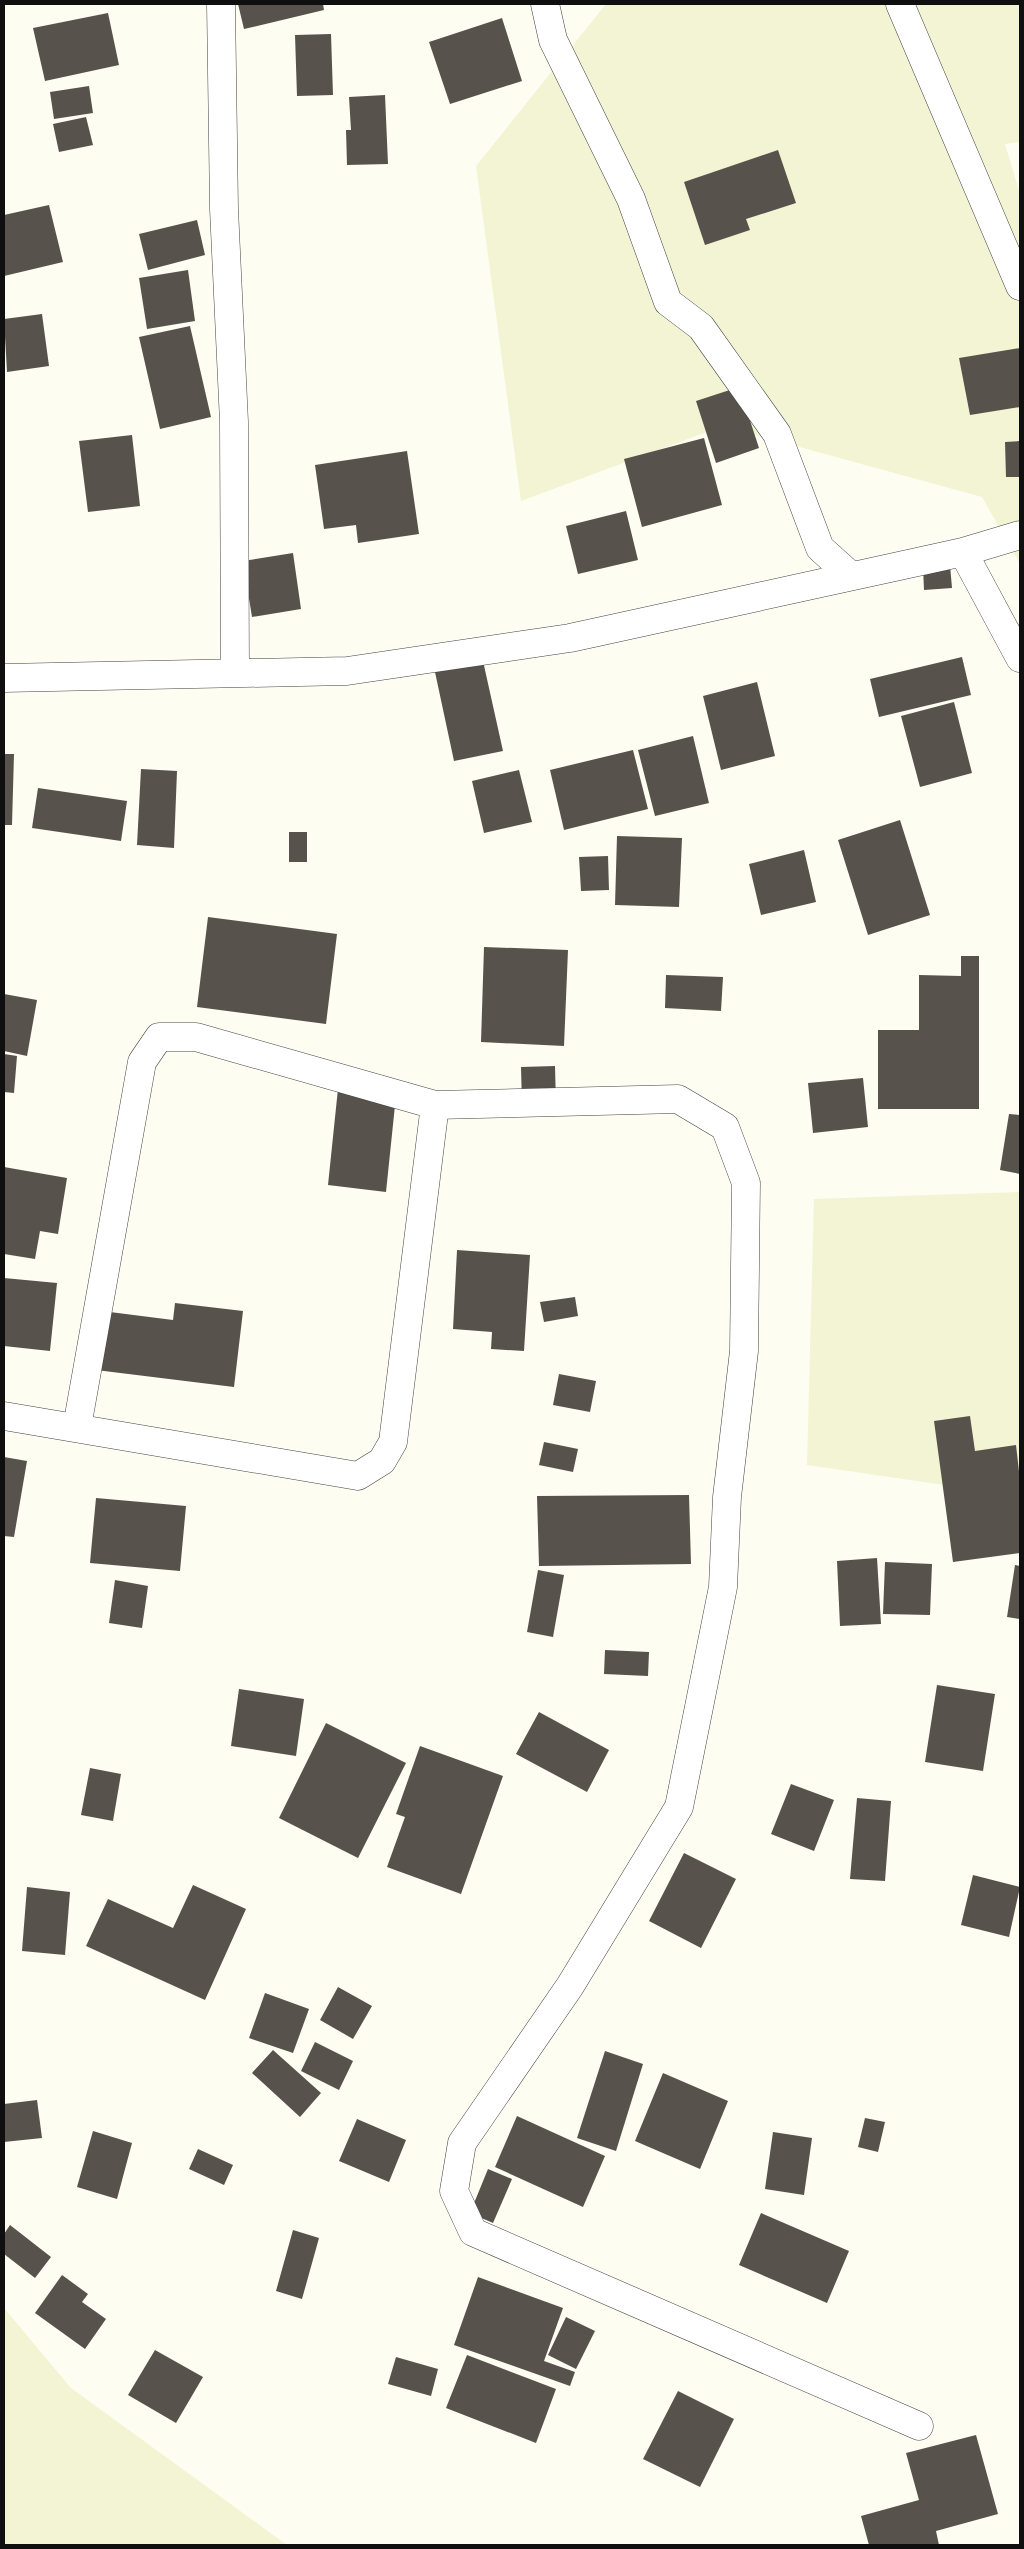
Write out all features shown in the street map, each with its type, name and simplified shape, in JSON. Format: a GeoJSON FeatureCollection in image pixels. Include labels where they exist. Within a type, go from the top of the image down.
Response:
{"type":"FeatureCollection","features":[{"type":"Feature","properties":{"kind":"street"},"geometry":{"type":"LineString","coordinates":[[221,4],[224,209],[234,422],[235,673]]}},
{"type":"Feature","properties":{"kind":"street"},"geometry":{"type":"LineString","coordinates":[[545,4],[553,40],[630,199],[668,302],[701,327],[777,434],[820,548],[850,575]]}},
{"type":"Feature","properties":{"kind":"street"},"geometry":{"type":"LineString","coordinates":[[900,4],[1020,286]]}},
{"type":"Feature","properties":{"kind":"street"},"geometry":{"type":"LineString","coordinates":[[4,678],[347,671],[570,638],[850,575],[963,552],[1020,535]]}},
{"type":"Feature","properties":{"kind":"street"},"geometry":{"type":"LineString","coordinates":[[963,552],[1020,658]]}},
{"type":"Feature","properties":{"kind":"street"},"geometry":{"type":"LineString","coordinates":[[77,1427],[142,1062],[160,1037],[196,1037],[435,1104],[678,1100],[725,1127],[746,1183],[744,1351],[727,1497],[723,1587],[679,1807],[570,1986],[462,2143],[454,2191],[473,2232],[919,2426]]}},
{"type":"Feature","properties":{"kind":"street"},"geometry":{"type":"LineString","coordinates":[[4,1416],[358,1476],[382,1461],[393,1442],[435,1104]]}},
{"type":"Feature","properties":{"kind":"green space"},"geometry":{"type":"Polygon","coordinates":[[[606,4],[1020,4],[1020,142],[1005,144],[1020,194],[1020,564],[982,497],[723,426],[521,501],[476,166],[606,4]]]}},
{"type":"Feature","properties":{"kind":"green space"},"geometry":{"type":"Polygon","coordinates":[[[1020,1192],[1020,1496],[807,1465],[814,1199],[1020,1192]]]}},
{"type":"Feature","properties":{"kind":"green space"},"geometry":{"type":"Polygon","coordinates":[[[4,2308],[71,2388],[287,2545],[4,2545],[4,2308]]]}},
{"type":"Feature","properties":{"kind":"building"},"geometry":{"type":"Polygon","coordinates":[[[238,4],[323,4],[324,10],[244,29],[238,4]]]}},
{"type":"Feature","properties":{"kind":"building"},"geometry":{"type":"Polygon","coordinates":[[[108,13],[119,65],[45,81],[33,28],[108,13]]]}},
{"type":"Feature","properties":{"kind":"building"},"geometry":{"type":"Polygon","coordinates":[[[502,18],[522,81],[450,104],[429,42],[502,18]]]}},
{"type":"Feature","properties":{"kind":"building"},"geometry":{"type":"Polygon","coordinates":[[[331,34],[333,95],[297,96],[295,35],[331,34]]]}},
{"type":"Feature","properties":{"kind":"building"},"geometry":{"type":"Polygon","coordinates":[[[89,86],[93,113],[54,119],[50,92],[89,86]]]}},
{"type":"Feature","properties":{"kind":"building"},"geometry":{"type":"Polygon","coordinates":[[[385,95],[388,164],[347,165],[346,130],[351,130],[349,97],[385,95]]]}},
{"type":"Feature","properties":{"kind":"building"},"geometry":{"type":"Polygon","coordinates":[[[86,117],[93,145],[59,152],[53,124],[86,117]]]}},
{"type":"Feature","properties":{"kind":"building"},"geometry":{"type":"Polygon","coordinates":[[[778,150],[796,203],[746,219],[750,230],[705,245],[684,182],[778,150]]]}},
{"type":"Feature","properties":{"kind":"building"},"geometry":{"type":"Polygon","coordinates":[[[49,205],[63,262],[4,276],[4,215],[49,205]]]}},
{"type":"Feature","properties":{"kind":"building"},"geometry":{"type":"Polygon","coordinates":[[[197,220],[205,255],[148,270],[139,234],[197,220]]]}},
{"type":"Feature","properties":{"kind":"building"},"geometry":{"type":"Polygon","coordinates":[[[188,270],[195,321],[147,329],[139,278],[188,270]]]}},
{"type":"Feature","properties":{"kind":"building"},"geometry":{"type":"Polygon","coordinates":[[[42,314],[49,366],[7,372],[4,319],[42,314]]]}},
{"type":"Feature","properties":{"kind":"building"},"geometry":{"type":"Polygon","coordinates":[[[190,326],[211,417],[160,429],[139,337],[190,326]]]}},
{"type":"Feature","properties":{"kind":"building"},"geometry":{"type":"Polygon","coordinates":[[[1020,348],[1020,407],[970,415],[959,358],[1020,348]]]}},
{"type":"Feature","properties":{"kind":"building"},"geometry":{"type":"Polygon","coordinates":[[[739,387],[759,448],[716,463],[696,401],[739,387]]]}},
{"type":"Feature","properties":{"kind":"building"},"geometry":{"type":"Polygon","coordinates":[[[132,435],[140,506],[88,512],[79,441],[132,435]]]}},
{"type":"Feature","properties":{"kind":"building"},"geometry":{"type":"Polygon","coordinates":[[[704,438],[722,505],[642,527],[624,459],[704,438]]]}},
{"type":"Feature","properties":{"kind":"building"},"geometry":{"type":"Polygon","coordinates":[[[1020,441],[1020,477],[1006,477],[1005,442],[1020,441]]]}},
{"type":"Feature","properties":{"kind":"building"},"geometry":{"type":"Polygon","coordinates":[[[407,451],[419,534],[358,543],[356,525],[324,529],[315,465],[407,451]]]}},
{"type":"Feature","properties":{"kind":"building"},"geometry":{"type":"Polygon","coordinates":[[[626,511],[638,560],[578,574],[566,526],[626,511]]]}},
{"type":"Feature","properties":{"kind":"building"},"geometry":{"type":"Polygon","coordinates":[[[293,553],[301,609],[252,617],[243,561],[293,553]]]}},
{"type":"Feature","properties":{"kind":"building"},"geometry":{"type":"Polygon","coordinates":[[[950,565],[952,588],[924,590],[923,567],[950,565]]]}},
{"type":"Feature","properties":{"kind":"building"},"geometry":{"type":"Polygon","coordinates":[[[962,657],[971,695],[879,717],[870,679],[962,657]]]}},
{"type":"Feature","properties":{"kind":"building"},"geometry":{"type":"Polygon","coordinates":[[[483,661],[503,751],[454,761],[435,672],[483,661]]]}},
{"type":"Feature","properties":{"kind":"building"},"geometry":{"type":"Polygon","coordinates":[[[757,682],[775,756],[721,770],[703,696],[757,682]]]}},
{"type":"Feature","properties":{"kind":"building"},"geometry":{"type":"Polygon","coordinates":[[[954,702],[972,773],[920,787],[901,716],[954,702]]]}},
{"type":"Feature","properties":{"kind":"building"},"geometry":{"type":"Polygon","coordinates":[[[693,736],[709,803],[655,816],[638,750],[693,736]]]}},
{"type":"Feature","properties":{"kind":"building"},"geometry":{"type":"Polygon","coordinates":[[[633,750],[648,809],[564,830],[550,770],[633,750]]]}},
{"type":"Feature","properties":{"kind":"building"},"geometry":{"type":"Polygon","coordinates":[[[4,754],[14,754],[12,825],[4,825],[4,754]]]}},
{"type":"Feature","properties":{"kind":"building"},"geometry":{"type":"Polygon","coordinates":[[[141,769],[177,771],[174,848],[137,845],[141,769]]]}},
{"type":"Feature","properties":{"kind":"building"},"geometry":{"type":"Polygon","coordinates":[[[519,770],[532,822],[484,833],[472,781],[519,770]]]}},
{"type":"Feature","properties":{"kind":"building"},"geometry":{"type":"Polygon","coordinates":[[[38,788],[127,801],[121,841],[32,828],[38,788]]]}},
{"type":"Feature","properties":{"kind":"building"},"geometry":{"type":"Polygon","coordinates":[[[900,820],[930,915],[868,935],[838,840],[900,820]]]}},
{"type":"Feature","properties":{"kind":"building"},"geometry":{"type":"Polygon","coordinates":[[[289,832],[307,832],[307,862],[289,862],[289,832]]]}},
{"type":"Feature","properties":{"kind":"building"},"geometry":{"type":"Polygon","coordinates":[[[617,836],[682,838],[679,907],[615,905],[617,836]]]}},
{"type":"Feature","properties":{"kind":"building"},"geometry":{"type":"Polygon","coordinates":[[[804,850],[816,902],[761,915],[749,864],[804,850]]]}},
{"type":"Feature","properties":{"kind":"building"},"geometry":{"type":"Polygon","coordinates":[[[608,856],[609,890],[581,891],[579,857],[608,856]]]}},
{"type":"Feature","properties":{"kind":"building"},"geometry":{"type":"Polygon","coordinates":[[[208,917],[337,934],[326,1024],[197,1007],[208,917]]]}},
{"type":"Feature","properties":{"kind":"building"},"geometry":{"type":"Polygon","coordinates":[[[484,947],[568,950],[564,1046],[481,1042],[484,947]]]}},
{"type":"Feature","properties":{"kind":"building"},"geometry":{"type":"Polygon","coordinates":[[[961,956],[979,956],[979,1109],[878,1109],[878,1030],[919,1030],[919,975],[961,976],[961,956]]]}},
{"type":"Feature","properties":{"kind":"building"},"geometry":{"type":"Polygon","coordinates":[[[666,975],[723,977],[721,1011],[665,1008],[666,975]]]}},
{"type":"Feature","properties":{"kind":"building"},"geometry":{"type":"Polygon","coordinates":[[[4,994],[37,1000],[27,1056],[4,1051],[4,994]]]}},
{"type":"Feature","properties":{"kind":"building"},"geometry":{"type":"Polygon","coordinates":[[[4,1054],[17,1056],[14,1093],[4,1092],[4,1054]]]}},
{"type":"Feature","properties":{"kind":"building"},"geometry":{"type":"Polygon","coordinates":[[[555,1066],[556,1105],[522,1105],[521,1067],[555,1066]]]}},
{"type":"Feature","properties":{"kind":"building"},"geometry":{"type":"Polygon","coordinates":[[[863,1078],[868,1127],[813,1133],[808,1083],[863,1078]]]}},
{"type":"Feature","properties":{"kind":"building"},"geometry":{"type":"Polygon","coordinates":[[[339,1079],[397,1086],[386,1192],[328,1185],[339,1079]]]}},
{"type":"Feature","properties":{"kind":"building"},"geometry":{"type":"Polygon","coordinates":[[[1009,1114],[1020,1115],[1020,1174],[1000,1170],[1009,1114]]]}},
{"type":"Feature","properties":{"kind":"building"},"geometry":{"type":"Polygon","coordinates":[[[4,1167],[67,1178],[58,1234],[40,1231],[35,1259],[4,1254],[4,1167]]]}},
{"type":"Feature","properties":{"kind":"building"},"geometry":{"type":"Polygon","coordinates":[[[457,1250],[530,1255],[524,1351],[491,1349],[492,1332],[453,1329],[457,1250]]]}},
{"type":"Feature","properties":{"kind":"building"},"geometry":{"type":"Polygon","coordinates":[[[4,1278],[57,1283],[50,1351],[4,1346],[4,1278]]]}},
{"type":"Feature","properties":{"kind":"building"},"geometry":{"type":"Polygon","coordinates":[[[575,1297],[578,1316],[544,1322],[540,1302],[575,1297]]]}},
{"type":"Feature","properties":{"kind":"building"},"geometry":{"type":"Polygon","coordinates":[[[175,1303],[243,1311],[234,1387],[96,1370],[102,1311],[173,1320],[175,1303]]]}},
{"type":"Feature","properties":{"kind":"building"},"geometry":{"type":"Polygon","coordinates":[[[559,1374],[596,1381],[590,1412],[553,1405],[559,1374]]]}},
{"type":"Feature","properties":{"kind":"building"},"geometry":{"type":"Polygon","coordinates":[[[970,1416],[975,1451],[1016,1445],[1020,1480],[1020,1553],[953,1562],[934,1421],[970,1416]]]}},
{"type":"Feature","properties":{"kind":"building"},"geometry":{"type":"Polygon","coordinates":[[[544,1442],[578,1449],[573,1472],[539,1465],[544,1442]]]}},
{"type":"Feature","properties":{"kind":"building"},"geometry":{"type":"Polygon","coordinates":[[[4,1457],[27,1461],[14,1537],[4,1536],[4,1457]]]}},
{"type":"Feature","properties":{"kind":"building"},"geometry":{"type":"Polygon","coordinates":[[[689,1495],[691,1564],[539,1566],[537,1496],[689,1495]]]}},
{"type":"Feature","properties":{"kind":"building"},"geometry":{"type":"Polygon","coordinates":[[[96,1498],[186,1506],[180,1571],[90,1563],[96,1498]]]}},
{"type":"Feature","properties":{"kind":"building"},"geometry":{"type":"Polygon","coordinates":[[[877,1558],[881,1624],[840,1626],[837,1561],[877,1558]]]}},
{"type":"Feature","properties":{"kind":"building"},"geometry":{"type":"Polygon","coordinates":[[[885,1562],[932,1564],[930,1615],[883,1614],[885,1562]]]}},
{"type":"Feature","properties":{"kind":"building"},"geometry":{"type":"Polygon","coordinates":[[[1015,1565],[1020,1566],[1020,1619],[1007,1617],[1015,1565]]]}},
{"type":"Feature","properties":{"kind":"building"},"geometry":{"type":"Polygon","coordinates":[[[538,1570],[564,1575],[553,1637],[527,1632],[538,1570]]]}},
{"type":"Feature","properties":{"kind":"building"},"geometry":{"type":"Polygon","coordinates":[[[115,1580],[148,1586],[142,1628],[109,1623],[115,1580]]]}},
{"type":"Feature","properties":{"kind":"building"},"geometry":{"type":"Polygon","coordinates":[[[605,1650],[649,1652],[648,1676],[604,1674],[605,1650]]]}},
{"type":"Feature","properties":{"kind":"building"},"geometry":{"type":"Polygon","coordinates":[[[937,1685],[995,1694],[983,1771],[925,1762],[937,1685]]]}},
{"type":"Feature","properties":{"kind":"building"},"geometry":{"type":"Polygon","coordinates":[[[239,1689],[304,1699],[296,1756],[231,1746],[239,1689]]]}},
{"type":"Feature","properties":{"kind":"building"},"geometry":{"type":"Polygon","coordinates":[[[539,1712],[609,1750],[587,1792],[516,1754],[539,1712]]]}},
{"type":"Feature","properties":{"kind":"building"},"geometry":{"type":"Polygon","coordinates":[[[326,1723],[406,1763],[358,1858],[279,1818],[326,1723]]]}},
{"type":"Feature","properties":{"kind":"building"},"geometry":{"type":"Polygon","coordinates":[[[420,1746],[503,1776],[461,1894],[387,1867],[405,1817],[396,1814],[420,1746]]]}},
{"type":"Feature","properties":{"kind":"building"},"geometry":{"type":"Polygon","coordinates":[[[90,1768],[121,1774],[113,1821],[81,1815],[90,1768]]]}},
{"type":"Feature","properties":{"kind":"building"},"geometry":{"type":"Polygon","coordinates":[[[791,1784],[834,1800],[814,1851],[771,1834],[791,1784]]]}},
{"type":"Feature","properties":{"kind":"building"},"geometry":{"type":"Polygon","coordinates":[[[857,1798],[891,1801],[885,1881],[850,1879],[857,1798]]]}},
{"type":"Feature","properties":{"kind":"building"},"geometry":{"type":"Polygon","coordinates":[[[684,1853],[736,1879],[701,1948],[649,1921],[684,1853]]]}},
{"type":"Feature","properties":{"kind":"building"},"geometry":{"type":"Polygon","coordinates":[[[973,1875],[1020,1887],[1009,1937],[961,1925],[973,1875]]]}},
{"type":"Feature","properties":{"kind":"building"},"geometry":{"type":"Polygon","coordinates":[[[193,1885],[246,1909],[205,2000],[86,1946],[108,1899],[173,1928],[193,1885]]]}},
{"type":"Feature","properties":{"kind":"building"},"geometry":{"type":"Polygon","coordinates":[[[27,1887],[70,1892],[65,1955],[22,1951],[27,1887]]]}},
{"type":"Feature","properties":{"kind":"building"},"geometry":{"type":"Polygon","coordinates":[[[338,1987],[372,2006],[353,2039],[320,2020],[338,1987]]]}},
{"type":"Feature","properties":{"kind":"building"},"geometry":{"type":"Polygon","coordinates":[[[265,1993],[309,2009],[293,2053],[249,2038],[265,1993]]]}},
{"type":"Feature","properties":{"kind":"building"},"geometry":{"type":"Polygon","coordinates":[[[315,2042],[353,2061],[339,2090],[301,2071],[315,2042]]]}},
{"type":"Feature","properties":{"kind":"building"},"geometry":{"type":"Polygon","coordinates":[[[273,2050],[321,2093],[300,2117],[252,2073],[273,2050]]]}},
{"type":"Feature","properties":{"kind":"building"},"geometry":{"type":"Polygon","coordinates":[[[605,2051],[643,2064],[616,2151],[577,2138],[605,2051]]]}},
{"type":"Feature","properties":{"kind":"building"},"geometry":{"type":"Polygon","coordinates":[[[663,2073],[728,2101],[700,2169],[635,2141],[663,2073]]]}},
{"type":"Feature","properties":{"kind":"building"},"geometry":{"type":"Polygon","coordinates":[[[37,2100],[42,2138],[4,2142],[4,2104],[37,2100]]]}},
{"type":"Feature","properties":{"kind":"building"},"geometry":{"type":"Polygon","coordinates":[[[517,2116],[605,2156],[583,2207],[495,2167],[517,2116]]]}},
{"type":"Feature","properties":{"kind":"building"},"geometry":{"type":"Polygon","coordinates":[[[865,2118],[885,2122],[878,2152],[858,2147],[865,2118]]]}},
{"type":"Feature","properties":{"kind":"building"},"geometry":{"type":"Polygon","coordinates":[[[357,2119],[406,2140],[389,2182],[339,2161],[357,2119]]]}},
{"type":"Feature","properties":{"kind":"building"},"geometry":{"type":"Polygon","coordinates":[[[93,2131],[132,2143],[117,2199],[77,2187],[93,2131]]]}},
{"type":"Feature","properties":{"kind":"building"},"geometry":{"type":"Polygon","coordinates":[[[773,2132],[812,2138],[804,2195],[765,2189],[773,2132]]]}},
{"type":"Feature","properties":{"kind":"building"},"geometry":{"type":"Polygon","coordinates":[[[198,2149],[233,2165],[224,2185],[189,2169],[198,2149]]]}},
{"type":"Feature","properties":{"kind":"building"},"geometry":{"type":"Polygon","coordinates":[[[488,2169],[512,2179],[493,2223],[470,2213],[488,2169]]]}},
{"type":"Feature","properties":{"kind":"building"},"geometry":{"type":"Polygon","coordinates":[[[761,2213],[849,2251],[827,2303],[739,2265],[761,2213]]]}},
{"type":"Feature","properties":{"kind":"building"},"geometry":{"type":"Polygon","coordinates":[[[10,2225],[51,2257],[35,2278],[4,2254],[4,2234],[10,2225]]]}},
{"type":"Feature","properties":{"kind":"building"},"geometry":{"type":"Polygon","coordinates":[[[293,2230],[319,2238],[302,2299],[276,2291],[293,2230]]]}},
{"type":"Feature","properties":{"kind":"building"},"geometry":{"type":"Polygon","coordinates":[[[62,2275],[88,2294],[82,2302],[106,2319],[85,2349],[35,2313],[62,2275]]]}},
{"type":"Feature","properties":{"kind":"building"},"geometry":{"type":"Polygon","coordinates":[[[478,2277],[563,2308],[544,2361],[575,2372],[570,2386],[454,2345],[478,2277]]]}},
{"type":"Feature","properties":{"kind":"building"},"geometry":{"type":"Polygon","coordinates":[[[566,2317],[595,2331],[576,2369],[548,2355],[566,2317]]]}},
{"type":"Feature","properties":{"kind":"building"},"geometry":{"type":"Polygon","coordinates":[[[155,2350],[203,2377],[176,2423],[128,2395],[155,2350]]]}},
{"type":"Feature","properties":{"kind":"building"},"geometry":{"type":"Polygon","coordinates":[[[467,2355],[556,2389],[536,2443],[446,2408],[467,2355]]]}},
{"type":"Feature","properties":{"kind":"building"},"geometry":{"type":"Polygon","coordinates":[[[396,2357],[438,2369],[431,2396],[388,2384],[396,2357]]]}},
{"type":"Feature","properties":{"kind":"building"},"geometry":{"type":"Polygon","coordinates":[[[678,2391],[734,2419],[700,2487],[643,2459],[678,2391]]]}},
{"type":"Feature","properties":{"kind":"building"},"geometry":{"type":"Polygon","coordinates":[[[976,2435],[998,2514],[936,2531],[939,2545],[869,2545],[861,2516],[919,2500],[906,2453],[976,2435]]]}}]}
